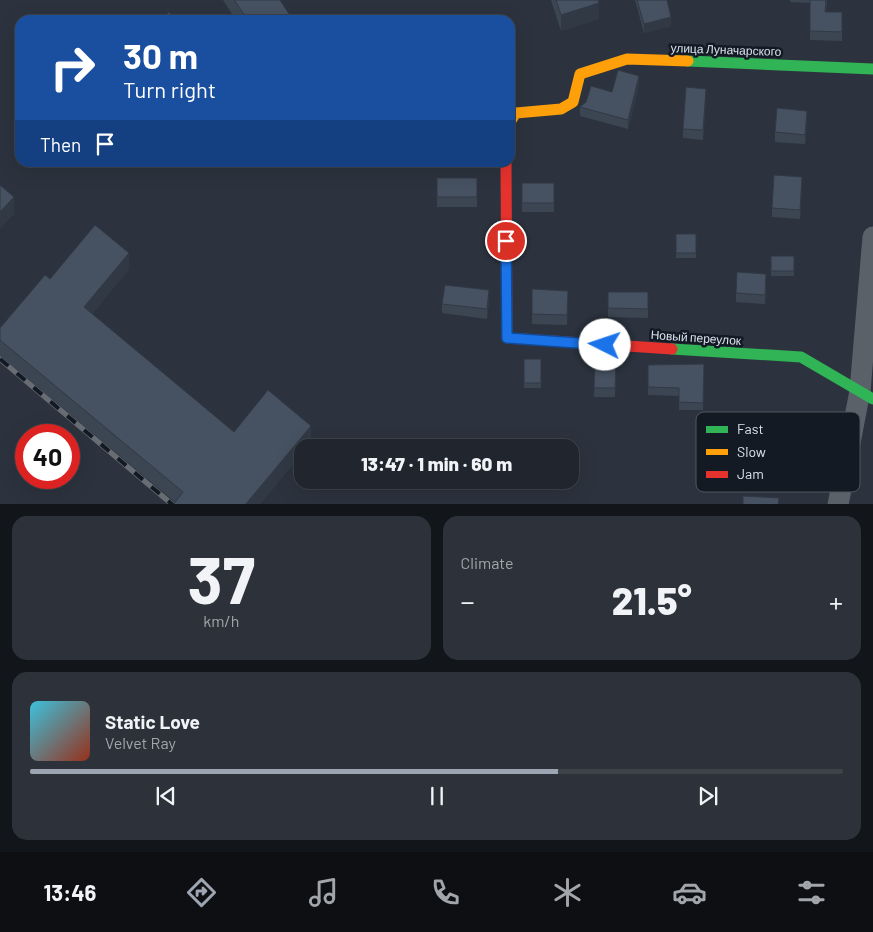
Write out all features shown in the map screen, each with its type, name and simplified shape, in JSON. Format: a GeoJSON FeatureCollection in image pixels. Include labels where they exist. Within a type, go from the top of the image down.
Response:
{"type":"FeatureCollection","features":[{"type":"Feature","properties":{"kind":"street","name":"улица Луначарского"},"geometry":{"type":"LineString","coordinates":[[515,114],[516,112],[561,109],[572,102],[580,74],[627,59],[873,68]]}},
{"type":"Feature","properties":{"kind":"street","name":"Новый переулок"},"geometry":{"type":"LineString","coordinates":[[506,167],[507,338],[801,358],[866,395]]}},
{"type":"Feature","properties":{"kind":"street"},"geometry":{"type":"LineString","coordinates":[[860,418],[866,395],[873,237]]}},
{"type":"Feature","properties":{"kind":"building"},"geometry":{"type":"Polygon","coordinates":[[[234,0],[280,0],[290,15],[244,15],[234,0]]]}},
{"type":"Feature","properties":{"kind":"building"},"geometry":{"type":"Polygon","coordinates":[[[556,0],[598,0],[599,3],[561,15],[556,0]]]}},
{"type":"Feature","properties":{"kind":"building"},"geometry":{"type":"Polygon","coordinates":[[[637,0],[667,0],[671,17],[644,24],[637,0]]]}},
{"type":"Feature","properties":{"kind":"building"},"geometry":{"type":"Polygon","coordinates":[[[810,0],[826,0],[825,12],[842,12],[842,32],[810,31],[810,0]]]}},
{"type":"Feature","properties":{"kind":"building"},"geometry":{"type":"Polygon","coordinates":[[[618,70],[639,76],[628,120],[580,107],[586,102],[591,86],[612,92],[618,70]]]}},
{"type":"Feature","properties":{"kind":"building"},"geometry":{"type":"Polygon","coordinates":[[[686,87],[706,89],[703,130],[683,129],[686,87]]]}},
{"type":"Feature","properties":{"kind":"building"},"geometry":{"type":"Polygon","coordinates":[[[777,108],[807,111],[805,135],[775,132],[777,108]]]}},
{"type":"Feature","properties":{"kind":"building"},"geometry":{"type":"Polygon","coordinates":[[[774,175],[802,177],[800,210],[772,208],[774,175]]]}},
{"type":"Feature","properties":{"kind":"building"},"geometry":{"type":"Polygon","coordinates":[[[437,178],[477,178],[477,197],[437,197],[437,178]]]}},
{"type":"Feature","properties":{"kind":"building"},"geometry":{"type":"Polygon","coordinates":[[[522,183],[554,183],[554,203],[522,203],[522,183]]]}},
{"type":"Feature","properties":{"kind":"building"},"geometry":{"type":"Polygon","coordinates":[[[0,185],[14,197],[0,212],[0,185]]]}},
{"type":"Feature","properties":{"kind":"building"},"geometry":{"type":"Polygon","coordinates":[[[95,225],[129,253],[84,307],[234,432],[268,390],[311,426],[300,439],[294,439],[294,446],[246,504],[174,504],[183,492],[0,340],[0,328],[45,275],[50,279],[95,225]]]}},
{"type":"Feature","properties":{"kind":"building"},"geometry":{"type":"Polygon","coordinates":[[[676,234],[696,234],[696,253],[676,253],[676,234]]]}},
{"type":"Feature","properties":{"kind":"building"},"geometry":{"type":"Polygon","coordinates":[[[771,256],[794,256],[794,271],[771,271],[771,256]]]}},
{"type":"Feature","properties":{"kind":"building"},"geometry":{"type":"Polygon","coordinates":[[[737,272],[766,274],[765,295],[736,293],[737,272]]]}},
{"type":"Feature","properties":{"kind":"building"},"geometry":{"type":"Polygon","coordinates":[[[445,285],[489,290],[487,309],[442,304],[445,285]]]}},
{"type":"Feature","properties":{"kind":"building"},"geometry":{"type":"Polygon","coordinates":[[[532,289],[568,291],[567,315],[532,314],[532,289]]]}},
{"type":"Feature","properties":{"kind":"building"},"geometry":{"type":"Polygon","coordinates":[[[608,292],[648,292],[648,309],[608,308],[608,292]]]}},
{"type":"Feature","properties":{"kind":"building"},"geometry":{"type":"Polygon","coordinates":[[[524,359],[541,359],[541,383],[524,383],[524,359]]]}},
{"type":"Feature","properties":{"kind":"building"},"geometry":{"type":"Polygon","coordinates":[[[595,360],[616,360],[615,388],[594,388],[595,360]]]}},
{"type":"Feature","properties":{"kind":"building"},"geometry":{"type":"Polygon","coordinates":[[[704,364],[703,403],[679,402],[679,388],[648,387],[648,365],[704,364]]]}},
{"type":"Feature","properties":{"kind":"building"},"geometry":{"type":"Polygon","coordinates":[[[743,496],[779,498],[778,504],[743,504],[743,496]]]}},
{"type":"Feature","properties":{"kind":"railway"},"geometry":{"type":"LineString","coordinates":[[0,359],[172,504]]}},
{"type":"Feature","properties":{"kind":"traffic: fast"},"geometry":{"type":"LineString","coordinates":[[688,61],[873,69]]}},
{"type":"Feature","properties":{"kind":"traffic: fast"},"geometry":{"type":"LineString","coordinates":[[672,349],[801,357],[873,399]]}},
{"type":"Feature","properties":{"kind":"traffic: slow"},"geometry":{"type":"LineString","coordinates":[[515,114],[561,109],[573,102],[580,74],[627,59],[688,61]]}},
{"type":"Feature","properties":{"kind":"traffic: jam"},"geometry":{"type":"LineString","coordinates":[[506,167],[507,338],[672,349]]}},
{"type":"Feature","properties":{"kind":"route"},"geometry":{"type":"LineString","coordinates":[[506,241],[507,338],[605,345]]}}]}
